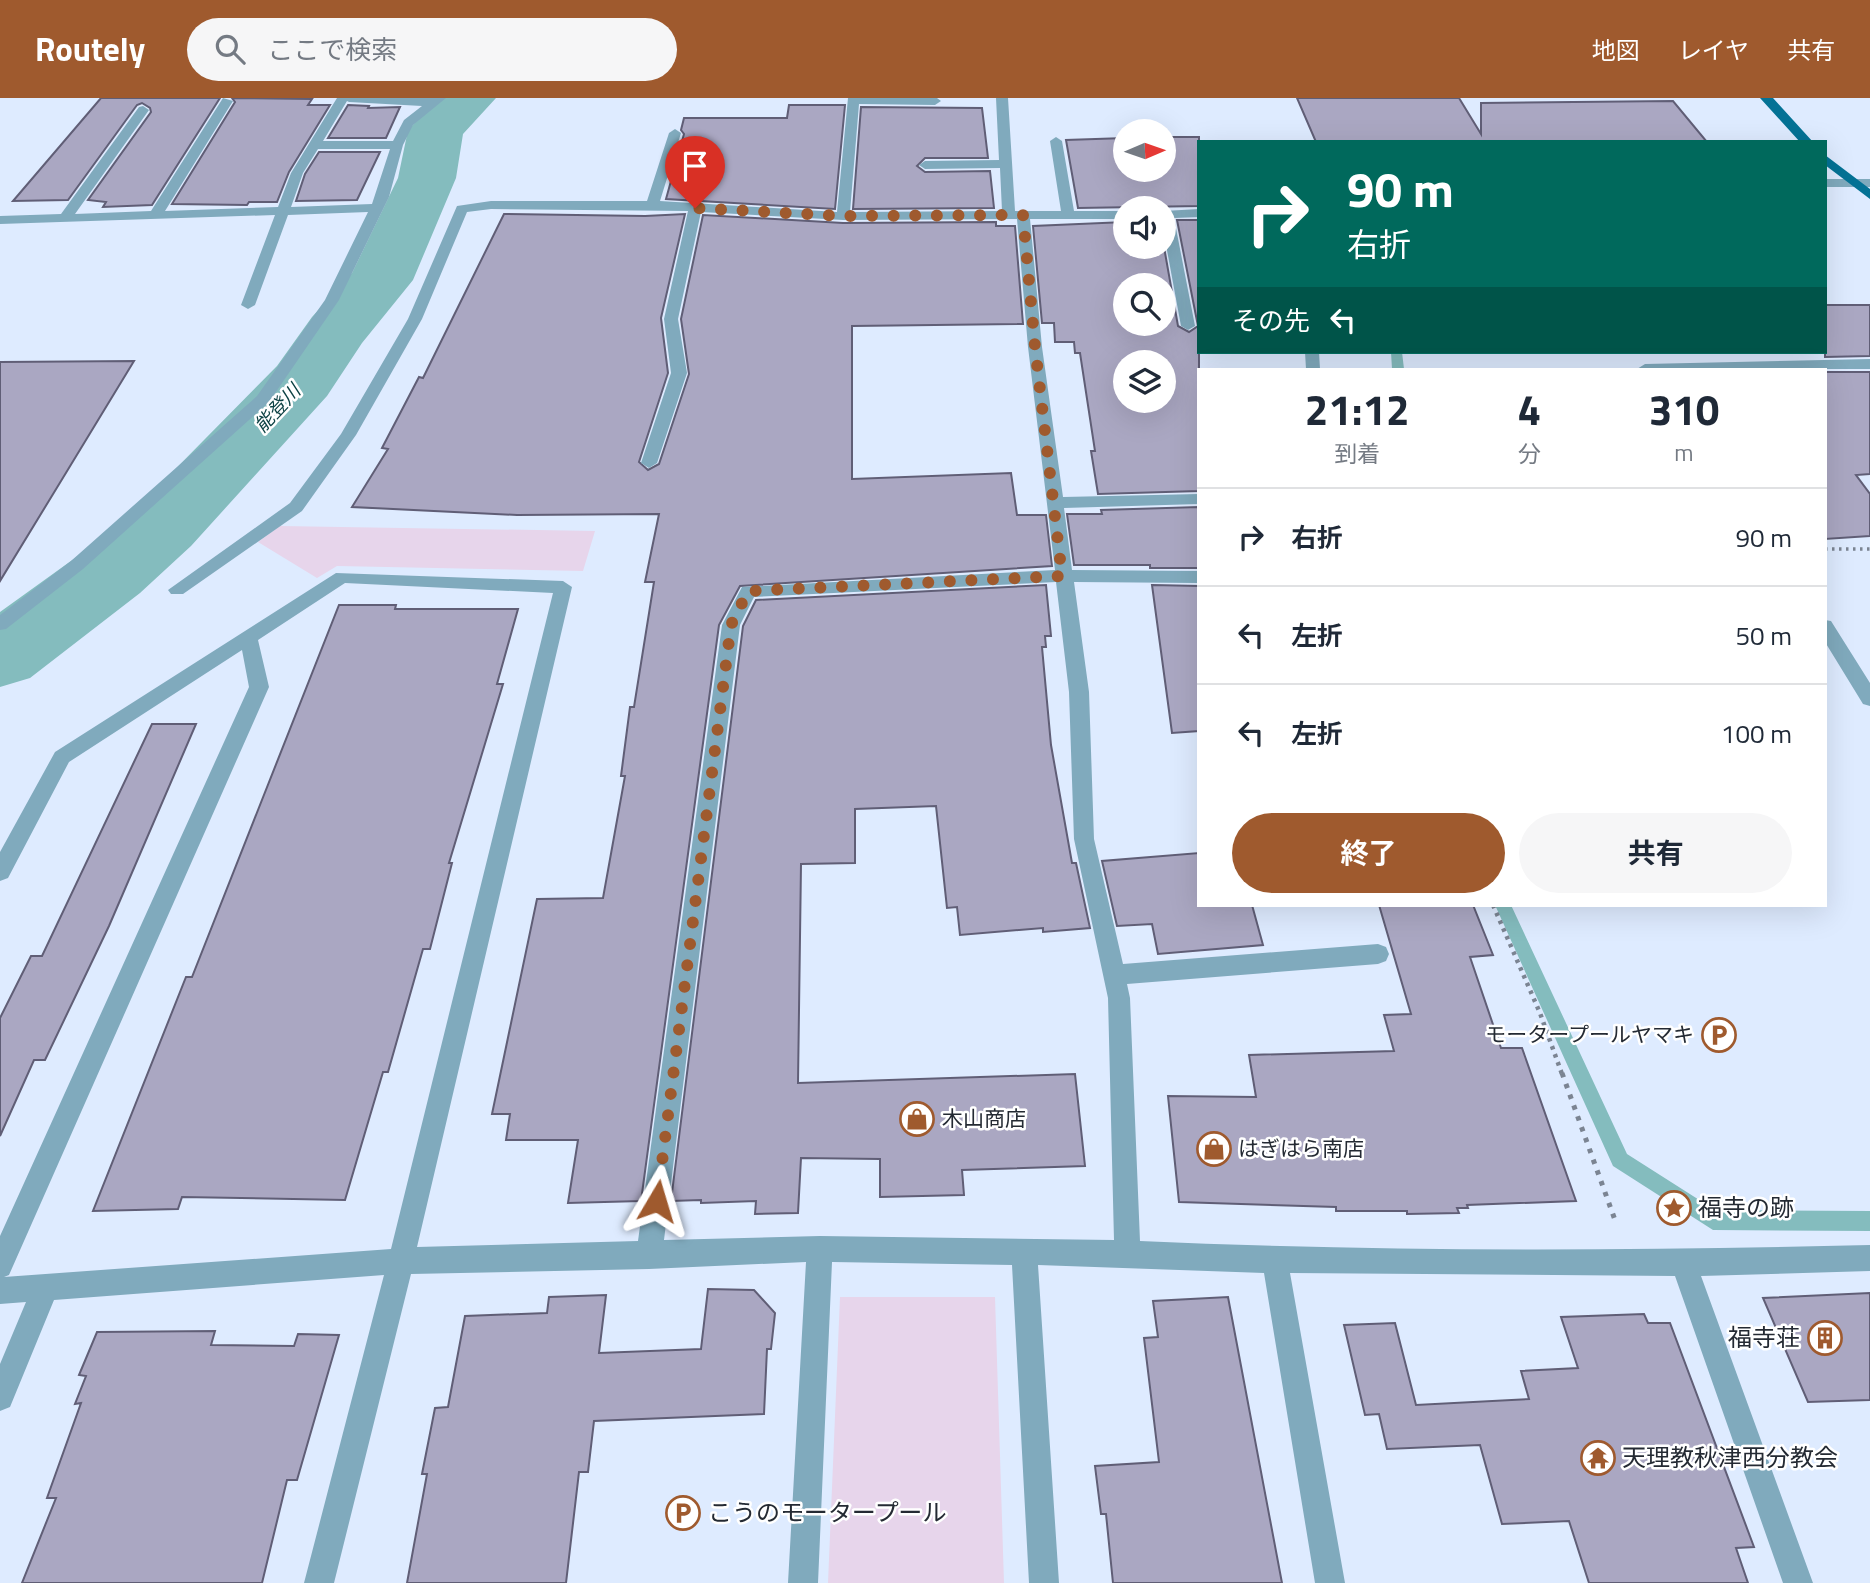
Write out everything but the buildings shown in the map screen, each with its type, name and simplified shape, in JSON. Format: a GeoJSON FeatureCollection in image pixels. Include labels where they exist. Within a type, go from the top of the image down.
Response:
{"type":"FeatureCollection","features":[{"type":"Feature","properties":{"kind":"main road"},"geometry":{"type":"LineString","coordinates":[[1766,98],[1805,140]]}},
{"type":"Feature","properties":{"kind":"main road"},"geometry":{"type":"LineString","coordinates":[[1827,161],[1870,195]]}},
{"type":"Feature","properties":{"kind":"street"},"geometry":{"type":"LineString","coordinates":[[248,305],[297,173],[343,98]]}},
{"type":"Feature","properties":{"kind":"street"},"geometry":{"type":"LineString","coordinates":[[349,98],[437,100]]}},
{"type":"Feature","properties":{"kind":"street"},"geometry":{"type":"LineString","coordinates":[[1002,98],[1005,164],[1016,215],[1079,692],[1084,839],[1119,998],[1127,1253]]}},
{"type":"Feature","properties":{"kind":"street"},"geometry":{"type":"LineString","coordinates":[[843,216],[854,99],[935,101]]}},
{"type":"Feature","properties":{"kind":"street"},"geometry":{"type":"LineString","coordinates":[[0,624],[77,565],[263,399],[332,300],[374,208],[382,197],[397,145],[408,123],[437,100]]}},
{"type":"Feature","properties":{"kind":"street"},"geometry":{"type":"LineString","coordinates":[[155,216],[227,101]]}},
{"type":"Feature","properties":{"kind":"street"},"geometry":{"type":"LineString","coordinates":[[64,219],[143,110]]}},
{"type":"Feature","properties":{"kind":"street"},"geometry":{"type":"LineString","coordinates":[[652,205],[675,133]]}},
{"type":"Feature","properties":{"kind":"street"},"geometry":{"type":"LineString","coordinates":[[1056,141],[1068,216]]}},
{"type":"Feature","properties":{"kind":"street"},"geometry":{"type":"LineString","coordinates":[[314,145],[397,145]]}},
{"type":"Feature","properties":{"kind":"street"},"geometry":{"type":"LineString","coordinates":[[925,165],[1005,164]]}},
{"type":"Feature","properties":{"kind":"street"},"geometry":{"type":"LineString","coordinates":[[1827,183],[1870,183]]}},
{"type":"Feature","properties":{"kind":"street"},"geometry":{"type":"LineString","coordinates":[[177,590],[296,507],[348,435],[415,319],[462,209],[491,205],[652,205],[843,216],[1113,215]]}},
{"type":"Feature","properties":{"kind":"street"},"geometry":{"type":"LineString","coordinates":[[0,220],[374,208]]}},
{"type":"Feature","properties":{"kind":"street"},"geometry":{"type":"LineString","coordinates":[[649,463],[679,373],[671,319],[695,208]]}},
{"type":"Feature","properties":{"kind":"street"},"geometry":{"type":"LineString","coordinates":[[1176,214],[1197,212]]}},
{"type":"Feature","properties":{"kind":"street"},"geometry":{"type":"LineString","coordinates":[[1175,259],[1188,326]]}},
{"type":"Feature","properties":{"kind":"street"},"geometry":{"type":"LineString","coordinates":[[1690,368],[1870,364]]}},
{"type":"Feature","properties":{"kind":"street"},"geometry":{"type":"LineString","coordinates":[[1054,503],[1197,499]]}},
{"type":"Feature","properties":{"kind":"street"},"geometry":{"type":"LineString","coordinates":[[649,1256],[731,625],[748,591],[1062,576],[1197,578]]}},
{"type":"Feature","properties":{"kind":"street"},"geometry":{"type":"LineString","coordinates":[[0,872],[62,757],[342,577],[563,587],[401,1261],[319,1583]]}},
{"type":"Feature","properties":{"kind":"street"},"geometry":{"type":"LineString","coordinates":[[1827,629],[1870,699]]}},
{"type":"Feature","properties":{"kind":"street"},"geometry":{"type":"LineString","coordinates":[[0,1266],[259,687],[248,637]]}},
{"type":"Feature","properties":{"kind":"street"},"geometry":{"type":"LineString","coordinates":[[1114,975],[1378,954]]}},
{"type":"Feature","properties":{"kind":"street"},"geometry":{"type":"LineString","coordinates":[[803,1583],[820,1249]]}},
{"type":"Feature","properties":{"kind":"street"},"geometry":{"type":"LineString","coordinates":[[0,1291],[401,1261],[649,1256],[820,1249],[1127,1253],[1275,1259],[1630,1263],[1870,1258]]}},
{"type":"Feature","properties":{"kind":"street"},"geometry":{"type":"LineString","coordinates":[[1024,1251],[1044,1583]]}},
{"type":"Feature","properties":{"kind":"street"},"geometry":{"type":"LineString","coordinates":[[1275,1259],[1330,1583]]}},
{"type":"Feature","properties":{"kind":"street"},"geometry":{"type":"LineString","coordinates":[[1683,1263],[1798,1583]]}},
{"type":"Feature","properties":{"kind":"street"},"geometry":{"type":"LineString","coordinates":[[0,1397],[46,1289]]}},
{"type":"Feature","properties":{"kind":"path"},"geometry":{"type":"LineString","coordinates":[[1827,549],[1870,549]]}},
{"type":"Feature","properties":{"kind":"path"},"geometry":{"type":"LineString","coordinates":[[1494,907],[1540,1013],[1630,1263]]}},
{"type":"Feature","properties":{"kind":"shaded area"},"geometry":{"type":"Polygon","coordinates":[[[280,526],[595,531],[583,571],[337,566],[317,578],[258,542],[280,526]]]}},
{"type":"Feature","properties":{"kind":"shaded area"},"geometry":{"type":"Polygon","coordinates":[[[840,1297],[995,1297],[1004,1583],[828,1583],[840,1297]]]}},
{"type":"Feature","properties":{"kind":"waterway","name":"能登川"},"geometry":{"type":"LineString","coordinates":[[0,656],[111,573],[163,528],[302,381],[336,331],[381,280],[427,178],[436,130],[469,98]]}},
{"type":"Feature","properties":{"kind":"waterway"},"geometry":{"type":"LineString","coordinates":[[1397,354],[1398,368]]}},
{"type":"Feature","properties":{"kind":"waterway"},"geometry":{"type":"LineString","coordinates":[[1504,907],[1620,1160],[1713,1220],[1870,1221]]}},
{"type":"Feature","properties":{"kind":"place","name":"モータープールヤマキ"},"geometry":{"type":"Point","coordinates":[1719,1035]}},
{"type":"Feature","properties":{"kind":"place","name":"木山商店"},"geometry":{"type":"Point","coordinates":[917,1119]}},
{"type":"Feature","properties":{"kind":"place","name":"はぎはら南店"},"geometry":{"type":"Point","coordinates":[1214,1149]}},
{"type":"Feature","properties":{"kind":"place","name":"福寺の跡"},"geometry":{"type":"Point","coordinates":[1674,1208]}},
{"type":"Feature","properties":{"kind":"place","name":"福寺荘"},"geometry":{"type":"Point","coordinates":[1825,1338]}},
{"type":"Feature","properties":{"kind":"place","name":"天理教秋津西分教会"},"geometry":{"type":"Point","coordinates":[1598,1458]}},
{"type":"Feature","properties":{"kind":"place","name":"こうのモータープール"},"geometry":{"type":"Point","coordinates":[683,1513]}},
{"type":"Feature","properties":{"kind":"route"},"geometry":{"type":"LineString","coordinates":[[657,1201],[731,625],[748,591],[1062,576],[1035,347],[1023,215],[843,216],[695,208]]}}]}
